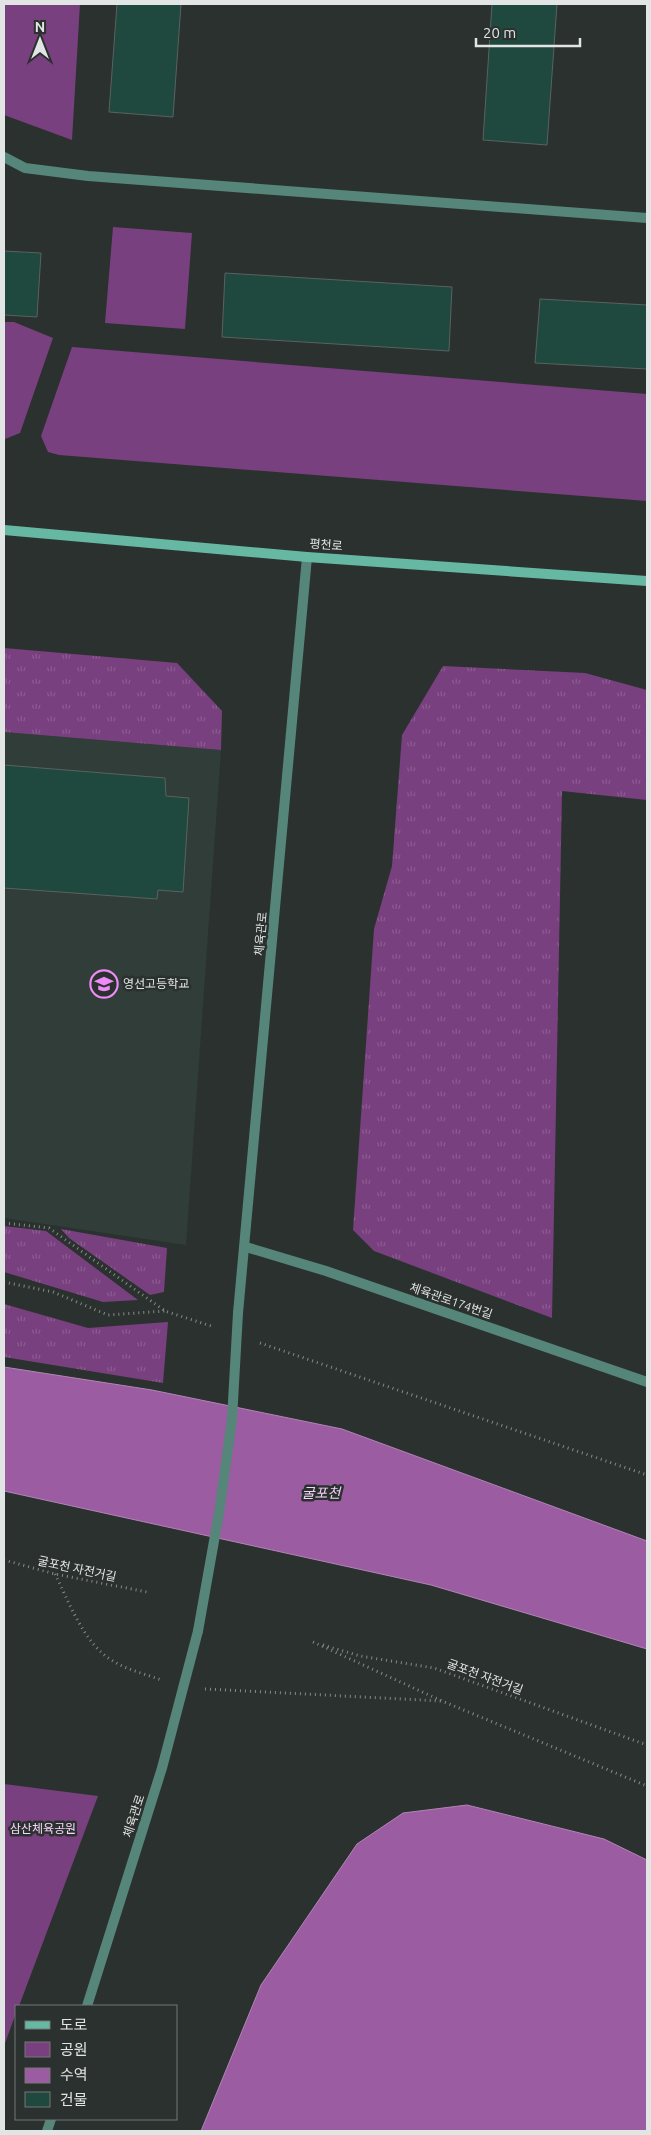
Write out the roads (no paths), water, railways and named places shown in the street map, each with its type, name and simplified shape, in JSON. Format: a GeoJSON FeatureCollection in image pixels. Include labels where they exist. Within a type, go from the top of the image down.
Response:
{"type":"FeatureCollection","features":[{"type":"Feature","properties":{"kind":"main road","name":"평천로"},"geometry":{"type":"LineString","coordinates":[[4,530],[307,557],[647,581]]}},
{"type":"Feature","properties":{"kind":"street"},"geometry":{"type":"LineString","coordinates":[[4,158],[25,168],[88,176],[647,218]]}},
{"type":"Feature","properties":{"kind":"street","name":"체육관로"},"geometry":{"type":"LineString","coordinates":[[87,2005],[162,1768],[198,1631],[220,1513],[232,1419],[238,1313],[246,1247],[307,557]]}},
{"type":"Feature","properties":{"kind":"street","name":"체육관로174번길"},"geometry":{"type":"LineString","coordinates":[[246,1247],[326,1271],[647,1382]]}},
{"type":"Feature","properties":{"kind":"water","name":"굴포천"},"geometry":{"type":"Polygon","coordinates":[[[4,1367],[152,1390],[342,1429],[647,1541],[647,1649],[431,1585],[4,1491],[4,1367]]]}},
{"type":"Feature","properties":{"kind":"water"},"geometry":{"type":"Polygon","coordinates":[[[467,1805],[604,1839],[647,1860],[647,2131],[201,2131],[261,1985],[357,1844],[403,1813],[467,1805]]]}},
{"type":"Feature","properties":{"kind":"place","name":"영선고등학교"},"geometry":{"type":"Point","coordinates":[104,984]}},
{"type":"Feature","properties":{"kind":"park label","name":"삼산체육공원"},"geometry":{"type":"Point","coordinates":[43,1829]}}]}
